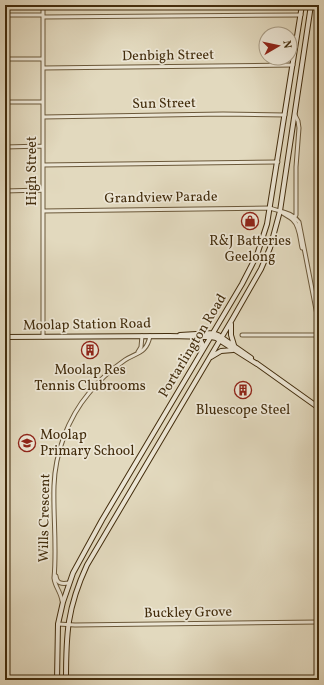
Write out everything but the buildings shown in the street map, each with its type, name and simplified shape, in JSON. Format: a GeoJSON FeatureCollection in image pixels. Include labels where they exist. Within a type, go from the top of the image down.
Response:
{"type":"FeatureCollection","features":[{"type":"Feature","properties":{"kind":"main road","name":"Portarlington Road"},"geometry":{"type":"LineString","coordinates":[[298,30],[302,5]]}},
{"type":"Feature","properties":{"kind":"main road","name":"Portarlington Road"},"geometry":{"type":"LineString","coordinates":[[66,680],[68,625],[73,599],[87,565],[221,339],[261,269],[270,248],[280,211],[311,5]]}},
{"type":"Feature","properties":{"kind":"main road","name":"Portarlington Road"},"geometry":{"type":"LineString","coordinates":[[57,680],[58,624],[62,602],[80,558],[255,260],[262,241],[270,208],[293,66]]}},
{"type":"Feature","properties":{"kind":"main road"},"geometry":{"type":"LineString","coordinates":[[233,318],[230,330],[234,345]]}},
{"type":"Feature","properties":{"kind":"main road","name":"Moolap Station Road"},"geometry":{"type":"LineString","coordinates":[[170,336],[195,337],[212,335]]}},
{"type":"Feature","properties":{"kind":"main road","name":"Moolap Station Road"},"geometry":{"type":"LineString","coordinates":[[5,337],[212,335]]}},
{"type":"Feature","properties":{"kind":"main road"},"geometry":{"type":"LineString","coordinates":[[212,335],[234,345],[257,364],[319,408]]}},
{"type":"Feature","properties":{"kind":"main road"},"geometry":{"type":"LineString","coordinates":[[195,337],[199,338],[202,342],[201,353]]}},
{"type":"Feature","properties":{"kind":"main road"},"geometry":{"type":"LineString","coordinates":[[221,339],[235,351],[257,364]]}},
{"type":"Feature","properties":{"kind":"main road"},"geometry":{"type":"LineString","coordinates":[[210,358],[221,351],[235,351]]}},
{"type":"Feature","properties":{"kind":"street","name":"High Street"},"geometry":{"type":"LineString","coordinates":[[43,5],[43,337]]}},
{"type":"Feature","properties":{"kind":"street"},"geometry":{"type":"LineString","coordinates":[[5,15],[300,15]]}},
{"type":"Feature","properties":{"kind":"street"},"geometry":{"type":"LineString","coordinates":[[5,59],[43,58]]}},
{"type":"Feature","properties":{"kind":"street","name":"Denbigh Street"},"geometry":{"type":"LineString","coordinates":[[43,68],[293,66]]}},
{"type":"Feature","properties":{"kind":"street"},"geometry":{"type":"LineString","coordinates":[[5,102],[43,102]]}},
{"type":"Feature","properties":{"kind":"street","name":"Sun Street"},"geometry":{"type":"LineString","coordinates":[[43,117],[223,114],[285,115]]}},
{"type":"Feature","properties":{"kind":"street"},"geometry":{"type":"LineString","coordinates":[[295,116],[298,121],[299,128],[294,219],[305,258],[319,324]]}},
{"type":"Feature","properties":{"kind":"street"},"geometry":{"type":"LineString","coordinates":[[5,146],[43,146]]}},
{"type":"Feature","properties":{"kind":"street"},"geometry":{"type":"LineString","coordinates":[[42,164],[278,162]]}},
{"type":"Feature","properties":{"kind":"street"},"geometry":{"type":"LineString","coordinates":[[5,190],[42,190]]}},
{"type":"Feature","properties":{"kind":"street","name":"Grandview Parade"},"geometry":{"type":"LineString","coordinates":[[42,211],[270,208],[280,211],[284,215],[294,219]]}},
{"type":"Feature","properties":{"kind":"street"},"geometry":{"type":"LineString","coordinates":[[242,336],[319,334]]}},
{"type":"Feature","properties":{"kind":"street"},"geometry":{"type":"LineString","coordinates":[[137,353],[141,347],[142,336]]}},
{"type":"Feature","properties":{"kind":"street","name":"Wills Crescent"},"geometry":{"type":"LineString","coordinates":[[62,602],[61,593],[55,582],[54,486],[57,461],[65,435],[73,416],[90,392],[109,372],[145,348],[148,344],[150,336]]}},
{"type":"Feature","properties":{"kind":"street","name":"Wills Crescent"},"geometry":{"type":"LineString","coordinates":[[55,570],[58,582],[63,584],[69,583]]}},
{"type":"Feature","properties":{"kind":"street","name":"Buckley Grove"},"geometry":{"type":"LineString","coordinates":[[58,624],[319,622]]}},
{"type":"Feature","properties":{"kind":"place","name":"R&J Batteries Geelong"},"geometry":{"type":"Point","coordinates":[250,221]}},
{"type":"Feature","properties":{"kind":"place","name":"Moolap Res Tennis Clubrooms"},"geometry":{"type":"Point","coordinates":[90,350]}},
{"type":"Feature","properties":{"kind":"place","name":"Bluescope Steel"},"geometry":{"type":"Point","coordinates":[243,390]}},
{"type":"Feature","properties":{"kind":"place","name":"Moolap Primary School"},"geometry":{"type":"Point","coordinates":[27,443]}}]}
